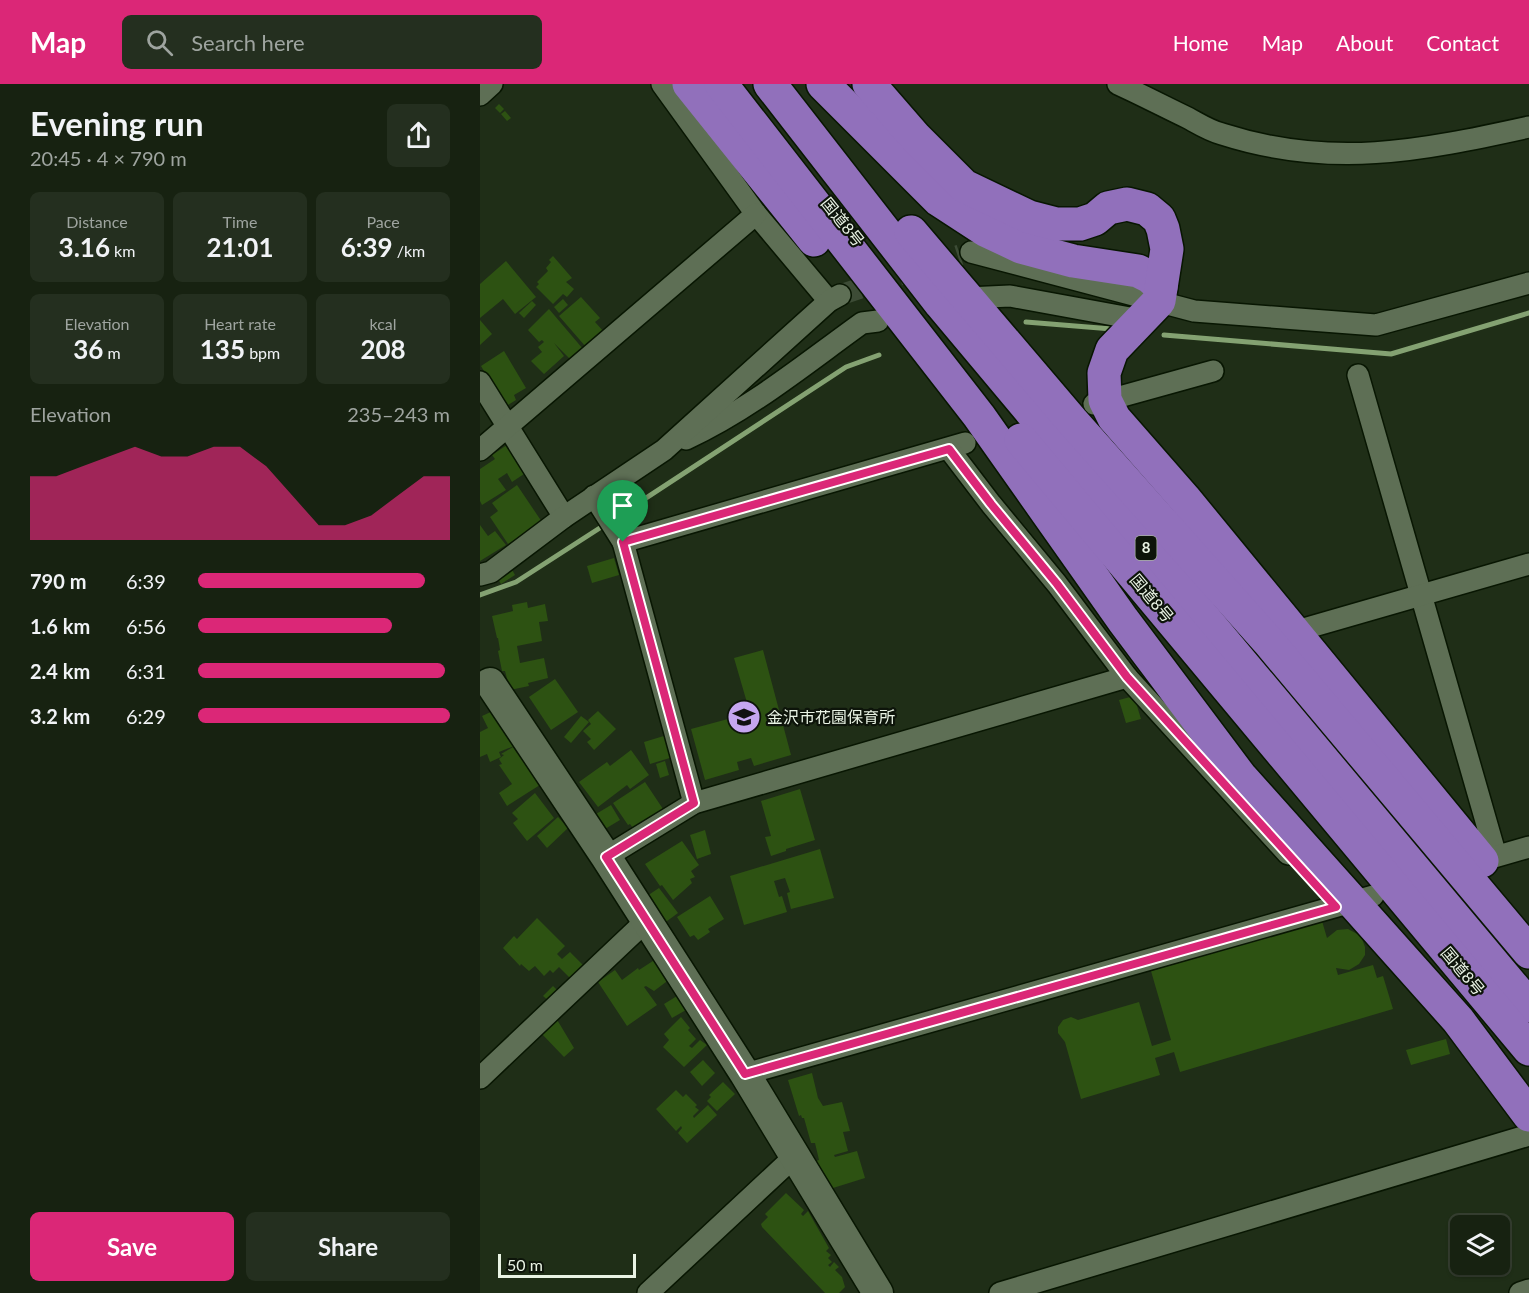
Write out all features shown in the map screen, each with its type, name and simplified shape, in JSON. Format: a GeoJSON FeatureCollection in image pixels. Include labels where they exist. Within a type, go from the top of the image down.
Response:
{"type":"FeatureCollection","features":[{"type":"Feature","properties":{"kind":"highway"},"geometry":{"type":"LineString","coordinates":[[689,84],[878,321],[971,424],[1023,490],[1036,496]]}},
{"type":"Feature","properties":{"kind":"highway"},"geometry":{"type":"LineString","coordinates":[[721,84],[979,417],[1123,620],[1240,776],[1355,902],[1458,1020],[1529,1116]]}},
{"type":"Feature","properties":{"kind":"highway","name":"国道8号"},"geometry":{"type":"LineString","coordinates":[[737,84],[805,175],[921,320],[1529,1049]]}},
{"type":"Feature","properties":{"kind":"highway","name":"国道8号"},"geometry":{"type":"LineString","coordinates":[[770,84],[941,304],[1529,1006]]}},
{"type":"Feature","properties":{"kind":"highway"},"geometry":{"type":"LineString","coordinates":[[823,84],[939,200],[975,248],[1021,247],[1073,261],[1138,271],[1150,277],[1154,303]]}},
{"type":"Feature","properties":{"kind":"highway"},"geometry":{"type":"LineString","coordinates":[[869,84],[916,138],[964,186],[1029,217],[1056,224],[1080,224],[1095,219],[1108,208],[1127,204],[1146,208],[1159,219],[1167,249],[1154,303],[1112,350],[1098,402],[1184,498],[1293,632],[1473,864],[1529,952]]}},
{"type":"Feature","properties":{"kind":"highway"},"geometry":{"type":"LineString","coordinates":[[799,124],[827,137],[880,195],[1171,534],[1473,864]]}},
{"type":"Feature","properties":{"kind":"street"},"geometry":{"type":"LineString","coordinates":[[480,95],[492,84]]}},
{"type":"Feature","properties":{"kind":"street"},"geometry":{"type":"LineString","coordinates":[[662,84],[756,214],[834,298],[664,450]]}},
{"type":"Feature","properties":{"kind":"street"},"geometry":{"type":"LineString","coordinates":[[1118,84],[1219,134],[1281,150],[1327,154],[1383,153],[1450,145],[1529,127]]}},
{"type":"Feature","properties":{"kind":"street"},"geometry":{"type":"LineString","coordinates":[[480,450],[756,214]]}},
{"type":"Feature","properties":{"kind":"street"},"geometry":{"type":"LineString","coordinates":[[967,298],[1010,296],[1154,303],[1194,310],[1376,325],[1529,283]]}},
{"type":"Feature","properties":{"kind":"street"},"geometry":{"type":"LineString","coordinates":[[480,575],[491,572],[564,517],[664,450],[707,429],[778,385],[862,323],[878,321]]}},
{"type":"Feature","properties":{"kind":"street"},"geometry":{"type":"LineString","coordinates":[[1098,402],[1213,371]]}},
{"type":"Feature","properties":{"kind":"street"},"geometry":{"type":"LineString","coordinates":[[1358,375],[1421,594],[1473,864],[1529,847]]}},
{"type":"Feature","properties":{"kind":"street"},"geometry":{"type":"LineString","coordinates":[[480,382],[564,517]]}},
{"type":"Feature","properties":{"kind":"street"},"geometry":{"type":"LineString","coordinates":[[616,529],[957,446],[991,504],[1057,584],[1127,677],[1355,902],[745,1074]]}},
{"type":"Feature","properties":{"kind":"street"},"geometry":{"type":"LineString","coordinates":[[594,496],[616,529],[694,803]]}},
{"type":"Feature","properties":{"kind":"street"},"geometry":{"type":"LineString","coordinates":[[1293,632],[1529,564]]}},
{"type":"Feature","properties":{"kind":"street"},"geometry":{"type":"LineString","coordinates":[[606,857],[694,803],[1127,677]]}},
{"type":"Feature","properties":{"kind":"street"},"geometry":{"type":"LineString","coordinates":[[483,681],[606,857],[647,920],[745,1074],[879,1293]]}},
{"type":"Feature","properties":{"kind":"street"},"geometry":{"type":"LineString","coordinates":[[480,1078],[647,920]]}},
{"type":"Feature","properties":{"kind":"street"},"geometry":{"type":"LineString","coordinates":[[1000,1293],[1529,1135]]}},
{"type":"Feature","properties":{"kind":"street"},"geometry":{"type":"LineString","coordinates":[[648,1293],[795,1156]]}},
{"type":"Feature","properties":{"kind":"street"},"geometry":{"type":"LineString","coordinates":[[1520,1293],[1529,1290]]}},
{"type":"Feature","properties":{"kind":"building"},"geometry":{"type":"Polygon","coordinates":[[[499,104],[504,109],[500,113],[495,108],[499,104]]]}},
{"type":"Feature","properties":{"kind":"building"},"geometry":{"type":"Polygon","coordinates":[[[505,111],[511,118],[507,121],[501,114],[505,111]]]}},
{"type":"Feature","properties":{"kind":"building"},"geometry":{"type":"Polygon","coordinates":[[[553,256],[572,278],[566,282],[574,289],[567,297],[563,294],[553,304],[536,287],[539,284],[537,282],[548,271],[546,268],[553,256]]]}},
{"type":"Feature","properties":{"kind":"building"},"geometry":{"type":"Polygon","coordinates":[[[506,261],[536,297],[515,314],[503,299],[480,318],[480,284],[506,261]]]}},
{"type":"Feature","properties":{"kind":"building"},"geometry":{"type":"Polygon","coordinates":[[[581,297],[600,318],[595,322],[604,332],[586,347],[559,316],[581,297]]]}},
{"type":"Feature","properties":{"kind":"building"},"geometry":{"type":"Polygon","coordinates":[[[563,299],[568,305],[559,313],[554,307],[563,299]]]}},
{"type":"Feature","properties":{"kind":"building"},"geometry":{"type":"Polygon","coordinates":[[[532,301],[536,305],[524,318],[519,313],[532,301]]]}},
{"type":"Feature","properties":{"kind":"building"},"geometry":{"type":"Polygon","coordinates":[[[549,309],[583,349],[571,360],[554,343],[564,356],[544,374],[531,361],[542,352],[538,347],[544,342],[542,340],[539,342],[528,330],[549,309]]]}},
{"type":"Feature","properties":{"kind":"building"},"geometry":{"type":"Polygon","coordinates":[[[480,320],[492,334],[480,345],[480,320]]]}},
{"type":"Feature","properties":{"kind":"building"},"geometry":{"type":"Polygon","coordinates":[[[504,351],[526,388],[514,395],[516,400],[505,407],[481,366],[504,351]]]}},
{"type":"Feature","properties":{"kind":"building"},"geometry":{"type":"Polygon","coordinates":[[[507,445],[524,474],[512,482],[507,473],[498,479],[506,490],[482,505],[480,469],[495,459],[492,455],[507,445]]]}},
{"type":"Feature","properties":{"kind":"building"},"geometry":{"type":"Polygon","coordinates":[[[517,485],[542,522],[508,544],[490,517],[498,511],[492,503],[517,485]]]}},
{"type":"Feature","properties":{"kind":"building"},"geometry":{"type":"Polygon","coordinates":[[[480,525],[488,536],[495,531],[506,545],[480,561],[480,525]]]}},
{"type":"Feature","properties":{"kind":"building"},"geometry":{"type":"Polygon","coordinates":[[[614,558],[619,575],[592,583],[587,566],[614,558]]]}},
{"type":"Feature","properties":{"kind":"building"},"geometry":{"type":"Polygon","coordinates":[[[510,566],[515,575],[501,584],[495,574],[510,566]]]}},
{"type":"Feature","properties":{"kind":"building"},"geometry":{"type":"Polygon","coordinates":[[[527,602],[528,608],[545,604],[548,621],[539,622],[542,641],[517,646],[520,663],[544,658],[548,678],[528,683],[529,686],[510,690],[505,671],[502,671],[498,638],[492,616],[513,611],[512,605],[527,602]]]}},
{"type":"Feature","properties":{"kind":"building"},"geometry":{"type":"Polygon","coordinates":[[[763,650],[791,755],[754,766],[751,758],[737,762],[739,770],[705,780],[691,729],[750,713],[734,658],[763,650]]]}},
{"type":"Feature","properties":{"kind":"building"},"geometry":{"type":"Polygon","coordinates":[[[555,679],[578,712],[551,730],[529,697],[555,679]]]}},
{"type":"Feature","properties":{"kind":"building"},"geometry":{"type":"Polygon","coordinates":[[[1134,696],[1141,719],[1126,723],[1119,700],[1134,696]]]}},
{"type":"Feature","properties":{"kind":"building"},"geometry":{"type":"Polygon","coordinates":[[[495,710],[506,736],[509,734],[514,746],[499,752],[501,757],[490,762],[487,754],[480,757],[480,732],[488,728],[482,716],[495,710]]]}},
{"type":"Feature","properties":{"kind":"building"},"geometry":{"type":"Polygon","coordinates":[[[598,711],[616,729],[594,750],[587,742],[591,739],[583,731],[591,724],[588,720],[598,711]]]}},
{"type":"Feature","properties":{"kind":"building"},"geometry":{"type":"Polygon","coordinates":[[[581,716],[589,722],[571,743],[564,737],[581,716]]]}},
{"type":"Feature","properties":{"kind":"building"},"geometry":{"type":"Polygon","coordinates":[[[667,735],[673,757],[650,764],[644,742],[667,735]]]}},
{"type":"Feature","properties":{"kind":"building"},"geometry":{"type":"Polygon","coordinates":[[[513,747],[517,753],[521,750],[543,783],[507,806],[499,793],[512,784],[499,765],[502,764],[499,759],[504,755],[501,754],[513,747]]]}},
{"type":"Feature","properties":{"kind":"building"},"geometry":{"type":"Polygon","coordinates":[[[631,750],[649,775],[630,789],[627,785],[598,807],[579,782],[607,762],[610,766],[631,750]]]}},
{"type":"Feature","properties":{"kind":"building"},"geometry":{"type":"Polygon","coordinates":[[[665,761],[669,775],[660,778],[656,764],[665,761]]]}},
{"type":"Feature","properties":{"kind":"building"},"geometry":{"type":"Polygon","coordinates":[[[645,782],[663,809],[633,828],[630,824],[628,825],[613,803],[645,782]]]}},
{"type":"Feature","properties":{"kind":"building"},"geometry":{"type":"Polygon","coordinates":[[[800,789],[815,840],[771,856],[765,837],[771,836],[761,801],[800,789]]]}},
{"type":"Feature","properties":{"kind":"building"},"geometry":{"type":"Polygon","coordinates":[[[535,793],[554,818],[527,841],[513,823],[518,819],[512,813],[535,793]]]}},
{"type":"Feature","properties":{"kind":"building"},"geometry":{"type":"Polygon","coordinates":[[[611,805],[620,820],[605,829],[596,814],[611,805]]]}},
{"type":"Feature","properties":{"kind":"building"},"geometry":{"type":"Polygon","coordinates":[[[558,817],[568,828],[547,848],[537,836],[558,817]]]}},
{"type":"Feature","properties":{"kind":"building"},"geometry":{"type":"Polygon","coordinates":[[[705,830],[711,854],[697,859],[690,835],[705,830]]]}},
{"type":"Feature","properties":{"kind":"building"},"geometry":{"type":"Polygon","coordinates":[[[682,841],[699,865],[691,871],[695,877],[690,879],[692,883],[673,900],[645,864],[682,841]]]}},
{"type":"Feature","properties":{"kind":"building"},"geometry":{"type":"Polygon","coordinates":[[[820,849],[834,898],[791,909],[787,893],[790,892],[785,878],[774,881],[787,912],[744,925],[730,876],[820,849]]]}},
{"type":"Feature","properties":{"kind":"building"},"geometry":{"type":"Polygon","coordinates":[[[659,888],[678,913],[663,924],[647,896],[659,888]]]}},
{"type":"Feature","properties":{"kind":"building"},"geometry":{"type":"Polygon","coordinates":[[[710,896],[724,919],[708,929],[710,932],[698,940],[694,935],[690,937],[677,917],[710,896]]]}},
{"type":"Feature","properties":{"kind":"building"},"geometry":{"type":"Polygon","coordinates":[[[537,918],[565,946],[557,954],[562,959],[570,952],[585,967],[572,980],[559,967],[553,973],[550,970],[544,976],[535,966],[529,971],[521,964],[520,966],[503,948],[514,936],[517,939],[537,918]]]}},
{"type":"Feature","properties":{"kind":"building"},"geometry":{"type":"Polygon","coordinates":[[[1322,921],[1327,938],[1337,930],[1348,929],[1361,936],[1365,947],[1365,955],[1359,964],[1349,970],[1336,968],[1338,975],[1373,965],[1377,978],[1383,976],[1393,1009],[1180,1072],[1174,1052],[1155,1058],[1160,1075],[1081,1099],[1065,1042],[1058,1033],[1058,1027],[1063,1020],[1071,1017],[1078,1020],[1139,1002],[1152,1046],[1171,1040],[1151,971],[1322,921]]]}},
{"type":"Feature","properties":{"kind":"building"},"geometry":{"type":"Polygon","coordinates":[[[656,959],[670,979],[654,991],[644,987],[657,1005],[627,1026],[598,982],[615,970],[622,980],[638,968],[639,970],[656,959]]]}},
{"type":"Feature","properties":{"kind":"building"},"geometry":{"type":"Polygon","coordinates":[[[553,986],[559,992],[549,1001],[543,996],[553,986]]]}},
{"type":"Feature","properties":{"kind":"building"},"geometry":{"type":"Polygon","coordinates":[[[677,996],[686,1010],[672,1018],[664,1004],[677,996]]]}},
{"type":"Feature","properties":{"kind":"building"},"geometry":{"type":"Polygon","coordinates":[[[681,1017],[696,1039],[689,1046],[692,1048],[700,1040],[707,1045],[684,1067],[663,1047],[669,1040],[664,1034],[681,1017]]]}},
{"type":"Feature","properties":{"kind":"building"},"geometry":{"type":"Polygon","coordinates":[[[556,1018],[574,1048],[564,1057],[541,1033],[556,1018]]]}},
{"type":"Feature","properties":{"kind":"building"},"geometry":{"type":"Polygon","coordinates":[[[1446,1039],[1450,1054],[1411,1065],[1406,1050],[1446,1039]]]}},
{"type":"Feature","properties":{"kind":"building"},"geometry":{"type":"Polygon","coordinates":[[[703,1060],[715,1073],[702,1086],[690,1072],[703,1060]]]}},
{"type":"Feature","properties":{"kind":"building"},"geometry":{"type":"Polygon","coordinates":[[[812,1073],[818,1098],[823,1106],[842,1102],[850,1131],[843,1132],[848,1151],[834,1155],[835,1157],[857,1151],[865,1178],[833,1188],[816,1161],[819,1160],[815,1143],[811,1143],[804,1118],[799,1116],[788,1080],[812,1073]]]}},
{"type":"Feature","properties":{"kind":"building"},"geometry":{"type":"Polygon","coordinates":[[[723,1082],[735,1094],[717,1111],[707,1101],[711,1097],[709,1095],[723,1082]]]}},
{"type":"Feature","properties":{"kind":"building"},"geometry":{"type":"Polygon","coordinates":[[[676,1090],[683,1097],[686,1094],[697,1105],[695,1107],[699,1110],[693,1116],[694,1118],[708,1105],[717,1115],[687,1143],[678,1133],[681,1126],[676,1131],[656,1109],[676,1090]]]}},
{"type":"Feature","properties":{"kind":"building"},"geometry":{"type":"Polygon","coordinates":[[[786,1193],[804,1210],[801,1214],[803,1216],[808,1211],[829,1248],[826,1251],[831,1255],[828,1258],[832,1262],[828,1265],[830,1267],[834,1262],[839,1267],[835,1270],[842,1277],[845,1287],[839,1293],[825,1293],[762,1227],[761,1224],[768,1217],[765,1214],[786,1193]]]}},
{"type":"Feature","properties":{"kind":"waterway"},"geometry":{"type":"LineString","coordinates":[[1164,335],[1391,354],[1529,313]]}},
{"type":"Feature","properties":{"kind":"waterway"},"geometry":{"type":"LineString","coordinates":[[1026,322],[1112,329]]}},
{"type":"Feature","properties":{"kind":"waterway"},"geometry":{"type":"LineString","coordinates":[[614,519],[846,367],[879,355]]}},
{"type":"Feature","properties":{"kind":"waterway"},"geometry":{"type":"LineString","coordinates":[[480,595],[516,582],[606,524]]}},
{"type":"Feature","properties":{"kind":"tunnel"},"geometry":{"type":"LineString","coordinates":[[840,295],[960,255]]}},
{"type":"Feature","properties":{"kind":"place","name":"金沢市花園保育所"},"geometry":{"type":"Point","coordinates":[744,717]}},
{"type":"Feature","properties":{"kind":"route"},"geometry":{"type":"LineString","coordinates":[[949,449],[1057,584],[1127,677],[1336,907],[745,1074],[606,857],[694,803],[623,542],[949,449]]}}]}
